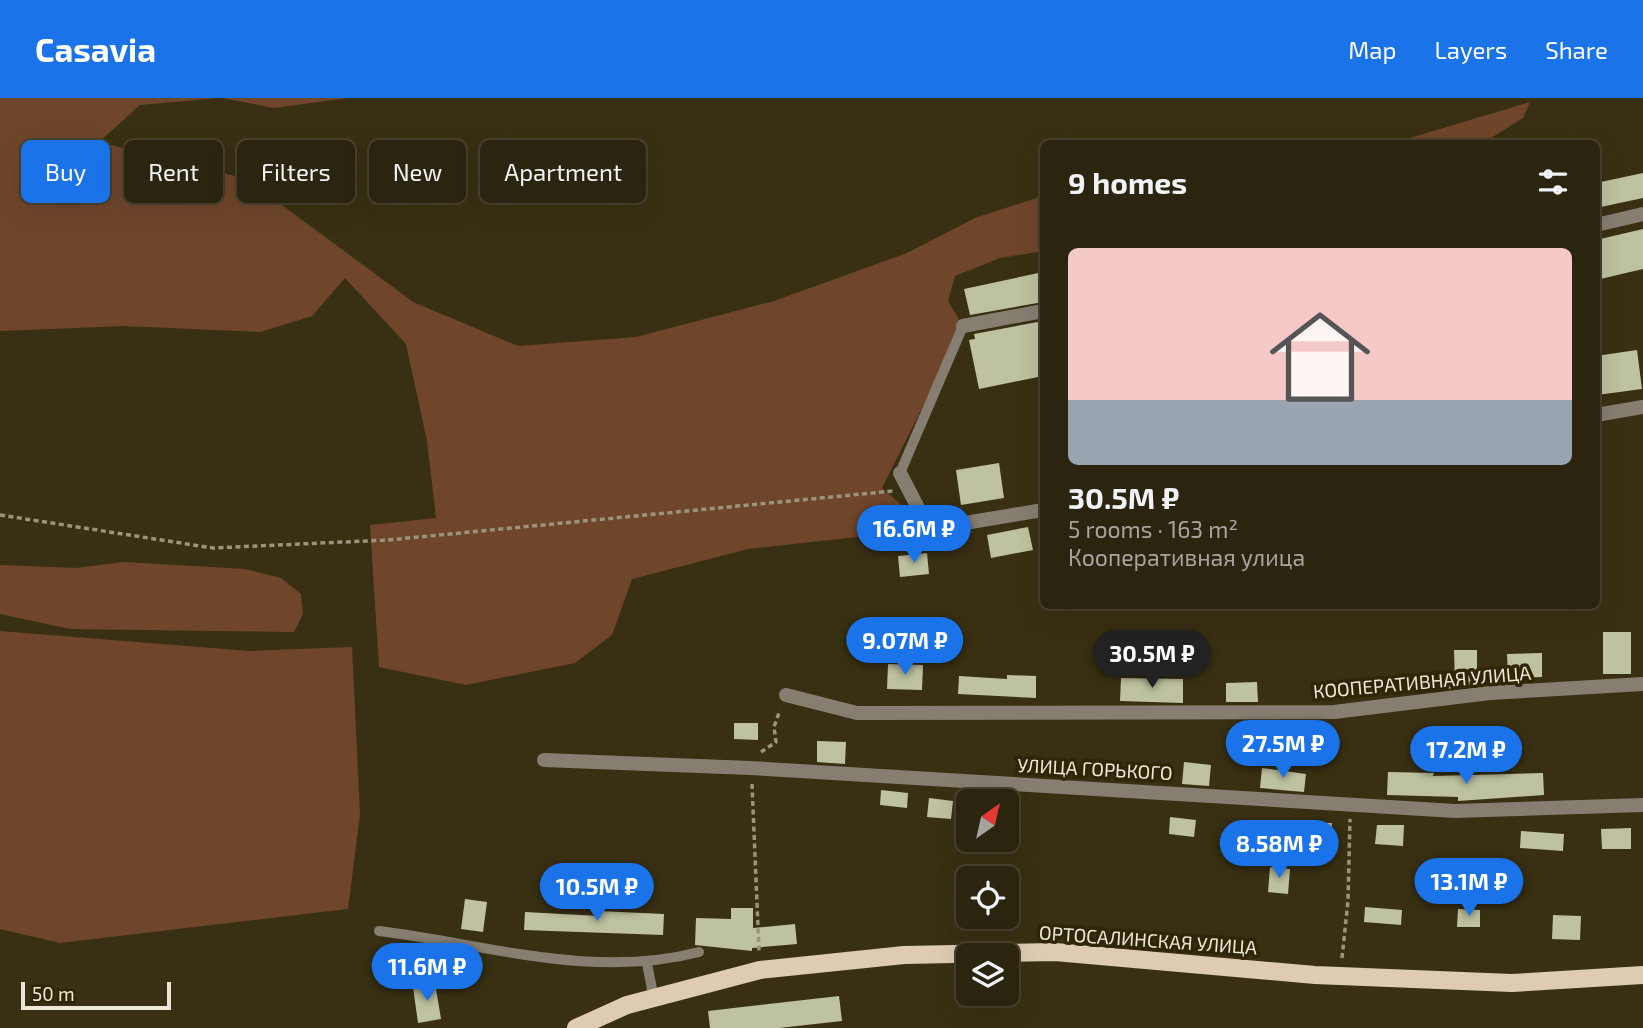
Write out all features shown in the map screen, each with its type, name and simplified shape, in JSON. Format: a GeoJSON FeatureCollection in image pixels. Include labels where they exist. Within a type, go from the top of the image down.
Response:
{"type":"FeatureCollection","features":[{"type":"Feature","properties":{"kind":"main road","name":"ОРТОСАЛИНСКАЯ УЛИЦА"},"geometry":{"type":"LineString","coordinates":[[576,1028],[627,1005],[760,970],[904,955],[1055,952],[1340,976],[1512,983],[1643,975]]}},
{"type":"Feature","properties":{"kind":"street"},"geometry":{"type":"LineString","coordinates":[[1600,224],[1643,214]]}},
{"type":"Feature","properties":{"kind":"street"},"geometry":{"type":"LineString","coordinates":[[963,326],[1040,312]]}},
{"type":"Feature","properties":{"kind":"street"},"geometry":{"type":"LineString","coordinates":[[1600,414],[1643,407]]}},
{"type":"Feature","properties":{"kind":"street"},"geometry":{"type":"LineString","coordinates":[[901,473],[929,529],[1040,510]]}},
{"type":"Feature","properties":{"kind":"street","name":"КООПЕРАТИВНАЯ УЛИЦА"},"geometry":{"type":"LineString","coordinates":[[786,695],[858,713],[1334,712],[1490,693],[1643,684]]}},
{"type":"Feature","properties":{"kind":"street","name":"УЛИЦА ГОРЬКОГО"},"geometry":{"type":"LineString","coordinates":[[544,760],[750,768],[1455,811],[1643,805]]}},
{"type":"Feature","properties":{"kind":"lane"},"geometry":{"type":"LineString","coordinates":[[901,473],[963,326]]}},
{"type":"Feature","properties":{"kind":"lane"},"geometry":{"type":"LineString","coordinates":[[379,931],[554,960],[647,963],[699,952]]}},
{"type":"Feature","properties":{"kind":"lane"},"geometry":{"type":"LineString","coordinates":[[647,963],[654,1000]]}},
{"type":"Feature","properties":{"kind":"path"},"geometry":{"type":"LineString","coordinates":[[0,515],[213,548],[388,540],[909,490]]}},
{"type":"Feature","properties":{"kind":"path"},"geometry":{"type":"LineString","coordinates":[[760,970],[753,841],[754,795],[750,768],[764,749],[776,742],[774,727],[786,695]]}},
{"type":"Feature","properties":{"kind":"path"},"geometry":{"type":"LineString","coordinates":[[1340,976],[1348,901],[1350,803]]}},
{"type":"Feature","properties":{"kind":"shaded area"},"geometry":{"type":"Polygon","coordinates":[[[0,98],[219,98],[140,105],[101,140],[21,140],[21,203],[110,203],[110,145],[124,148],[124,203],[223,203],[223,173],[237,176],[237,203],[279,203],[413,302],[518,346],[636,337],[774,301],[907,253],[975,218],[1040,197],[1040,251],[1000,258],[955,276],[948,301],[963,326],[882,488],[929,529],[748,549],[632,579],[612,635],[575,663],[466,685],[379,667],[370,525],[436,518],[427,441],[406,344],[345,278],[312,316],[260,332],[124,326],[0,331],[0,98]]]}},
{"type":"Feature","properties":{"kind":"shaded area"},"geometry":{"type":"Polygon","coordinates":[[[222,98],[348,98],[274,108],[222,98]]]}},
{"type":"Feature","properties":{"kind":"shaded area"},"geometry":{"type":"Polygon","coordinates":[[[1530,102],[1523,118],[1488,140],[1403,140],[1530,102]]]}},
{"type":"Feature","properties":{"kind":"shaded area"},"geometry":{"type":"Polygon","coordinates":[[[124,562],[245,569],[281,578],[301,594],[303,614],[294,632],[70,629],[0,614],[0,565],[76,568],[124,562]]]}},
{"type":"Feature","properties":{"kind":"shaded area"},"geometry":{"type":"Polygon","coordinates":[[[0,631],[249,651],[352,647],[360,814],[348,909],[60,943],[0,929],[0,631]]]}},
{"type":"Feature","properties":{"kind":"building"},"geometry":{"type":"Polygon","coordinates":[[[1643,173],[1643,198],[1600,207],[1600,182],[1643,173]]]}},
{"type":"Feature","properties":{"kind":"building"},"geometry":{"type":"Polygon","coordinates":[[[1643,229],[1643,269],[1600,279],[1600,239],[1643,229]]]}},
{"type":"Feature","properties":{"kind":"building"},"geometry":{"type":"Polygon","coordinates":[[[1040,273],[1040,303],[970,315],[964,289],[1040,273]]]}},
{"type":"Feature","properties":{"kind":"building"},"geometry":{"type":"Polygon","coordinates":[[[1040,322],[1040,377],[979,389],[969,340],[975,339],[974,334],[1040,322]]]}},
{"type":"Feature","properties":{"kind":"building"},"geometry":{"type":"Polygon","coordinates":[[[1637,350],[1642,389],[1600,395],[1600,355],[1637,350]]]}},
{"type":"Feature","properties":{"kind":"building"},"geometry":{"type":"Polygon","coordinates":[[[999,463],[1004,498],[961,505],[956,470],[999,463]]]}},
{"type":"Feature","properties":{"kind":"building"},"geometry":{"type":"Polygon","coordinates":[[[1028,527],[1033,550],[991,558],[987,535],[1028,527]]]}},
{"type":"Feature","properties":{"kind":"building"},"geometry":{"type":"Polygon","coordinates":[[[927,553],[929,574],[900,577],[898,556],[927,553]]]}},
{"type":"Feature","properties":{"kind":"building"},"geometry":{"type":"Polygon","coordinates":[[[1603,632],[1631,632],[1631,674],[1603,674],[1603,632]]]}},
{"type":"Feature","properties":{"kind":"building"},"geometry":{"type":"Polygon","coordinates":[[[1454,650],[1477,650],[1477,685],[1455,685],[1454,650]]]}},
{"type":"Feature","properties":{"kind":"building"},"geometry":{"type":"Polygon","coordinates":[[[1542,653],[1542,677],[1508,678],[1507,654],[1542,653]]]}},
{"type":"Feature","properties":{"kind":"building"},"geometry":{"type":"Polygon","coordinates":[[[888,664],[923,665],[922,690],[887,689],[888,664]]]}},
{"type":"Feature","properties":{"kind":"building"},"geometry":{"type":"Polygon","coordinates":[[[1007,675],[1036,676],[1036,698],[958,694],[959,676],[1007,679],[1007,675]]]}},
{"type":"Feature","properties":{"kind":"building"},"geometry":{"type":"Polygon","coordinates":[[[1454,676],[1454,688],[1400,693],[1399,678],[1454,676]]]}},
{"type":"Feature","properties":{"kind":"building"},"geometry":{"type":"Polygon","coordinates":[[[1121,678],[1183,679],[1183,703],[1120,701],[1121,678]]]}},
{"type":"Feature","properties":{"kind":"building"},"geometry":{"type":"Polygon","coordinates":[[[1257,682],[1258,702],[1226,702],[1226,683],[1257,682]]]}},
{"type":"Feature","properties":{"kind":"building"},"geometry":{"type":"Polygon","coordinates":[[[734,723],[758,723],[758,740],[734,739],[734,723]]]}},
{"type":"Feature","properties":{"kind":"building"},"geometry":{"type":"Polygon","coordinates":[[[817,741],[846,742],[845,764],[817,762],[817,741]]]}},
{"type":"Feature","properties":{"kind":"building"},"geometry":{"type":"Polygon","coordinates":[[[1184,762],[1211,765],[1209,786],[1182,784],[1184,762]]]}},
{"type":"Feature","properties":{"kind":"building"},"geometry":{"type":"Polygon","coordinates":[[[1262,768],[1306,774],[1304,792],[1260,788],[1262,768]]]}},
{"type":"Feature","properties":{"kind":"building"},"geometry":{"type":"Polygon","coordinates":[[[1388,772],[1434,773],[1433,776],[1543,773],[1544,795],[1458,801],[1458,797],[1387,795],[1388,772]]]}},
{"type":"Feature","properties":{"kind":"building"},"geometry":{"type":"Polygon","coordinates":[[[881,790],[908,793],[907,808],[880,805],[881,790]]]}},
{"type":"Feature","properties":{"kind":"building"},"geometry":{"type":"Polygon","coordinates":[[[929,798],[953,801],[951,819],[927,817],[929,798]]]}},
{"type":"Feature","properties":{"kind":"building"},"geometry":{"type":"Polygon","coordinates":[[[1170,817],[1196,820],[1194,837],[1169,834],[1170,817]]]}},
{"type":"Feature","properties":{"kind":"building"},"geometry":{"type":"Polygon","coordinates":[[[1294,822],[1332,823],[1331,842],[1293,840],[1294,822]]]}},
{"type":"Feature","properties":{"kind":"building"},"geometry":{"type":"Polygon","coordinates":[[[1377,825],[1404,825],[1403,846],[1375,844],[1377,825]]]}},
{"type":"Feature","properties":{"kind":"building"},"geometry":{"type":"Polygon","coordinates":[[[1631,828],[1631,849],[1602,849],[1601,829],[1631,828]]]}},
{"type":"Feature","properties":{"kind":"building"},"geometry":{"type":"Polygon","coordinates":[[[1521,831],[1564,834],[1563,851],[1520,848],[1521,831]]]}},
{"type":"Feature","properties":{"kind":"building"},"geometry":{"type":"Polygon","coordinates":[[[1270,867],[1290,869],[1288,894],[1268,892],[1270,867]]]}},
{"type":"Feature","properties":{"kind":"building"},"geometry":{"type":"Polygon","coordinates":[[[465,899],[487,902],[483,932],[461,929],[465,899]]]}},
{"type":"Feature","properties":{"kind":"building"},"geometry":{"type":"Polygon","coordinates":[[[1365,907],[1402,910],[1401,925],[1364,922],[1365,907]]]}},
{"type":"Feature","properties":{"kind":"building"},"geometry":{"type":"Polygon","coordinates":[[[731,908],[753,908],[753,928],[795,924],[797,944],[752,948],[752,951],[695,945],[696,918],[731,919],[731,908]]]}},
{"type":"Feature","properties":{"kind":"building"},"geometry":{"type":"Polygon","coordinates":[[[1458,909],[1480,910],[1480,927],[1457,927],[1458,909]]]}},
{"type":"Feature","properties":{"kind":"building"},"geometry":{"type":"Polygon","coordinates":[[[599,911],[664,914],[663,935],[524,930],[525,912],[599,916],[599,911]]]}},
{"type":"Feature","properties":{"kind":"building"},"geometry":{"type":"Polygon","coordinates":[[[1553,915],[1581,916],[1580,940],[1552,939],[1553,915]]]}},
{"type":"Feature","properties":{"kind":"building"},"geometry":{"type":"Polygon","coordinates":[[[435,983],[441,1019],[418,1023],[413,987],[435,983]]]}},
{"type":"Feature","properties":{"kind":"building"},"geometry":{"type":"Polygon","coordinates":[[[839,996],[842,1021],[779,1028],[710,1028],[708,1011],[839,996]]]}}]}
